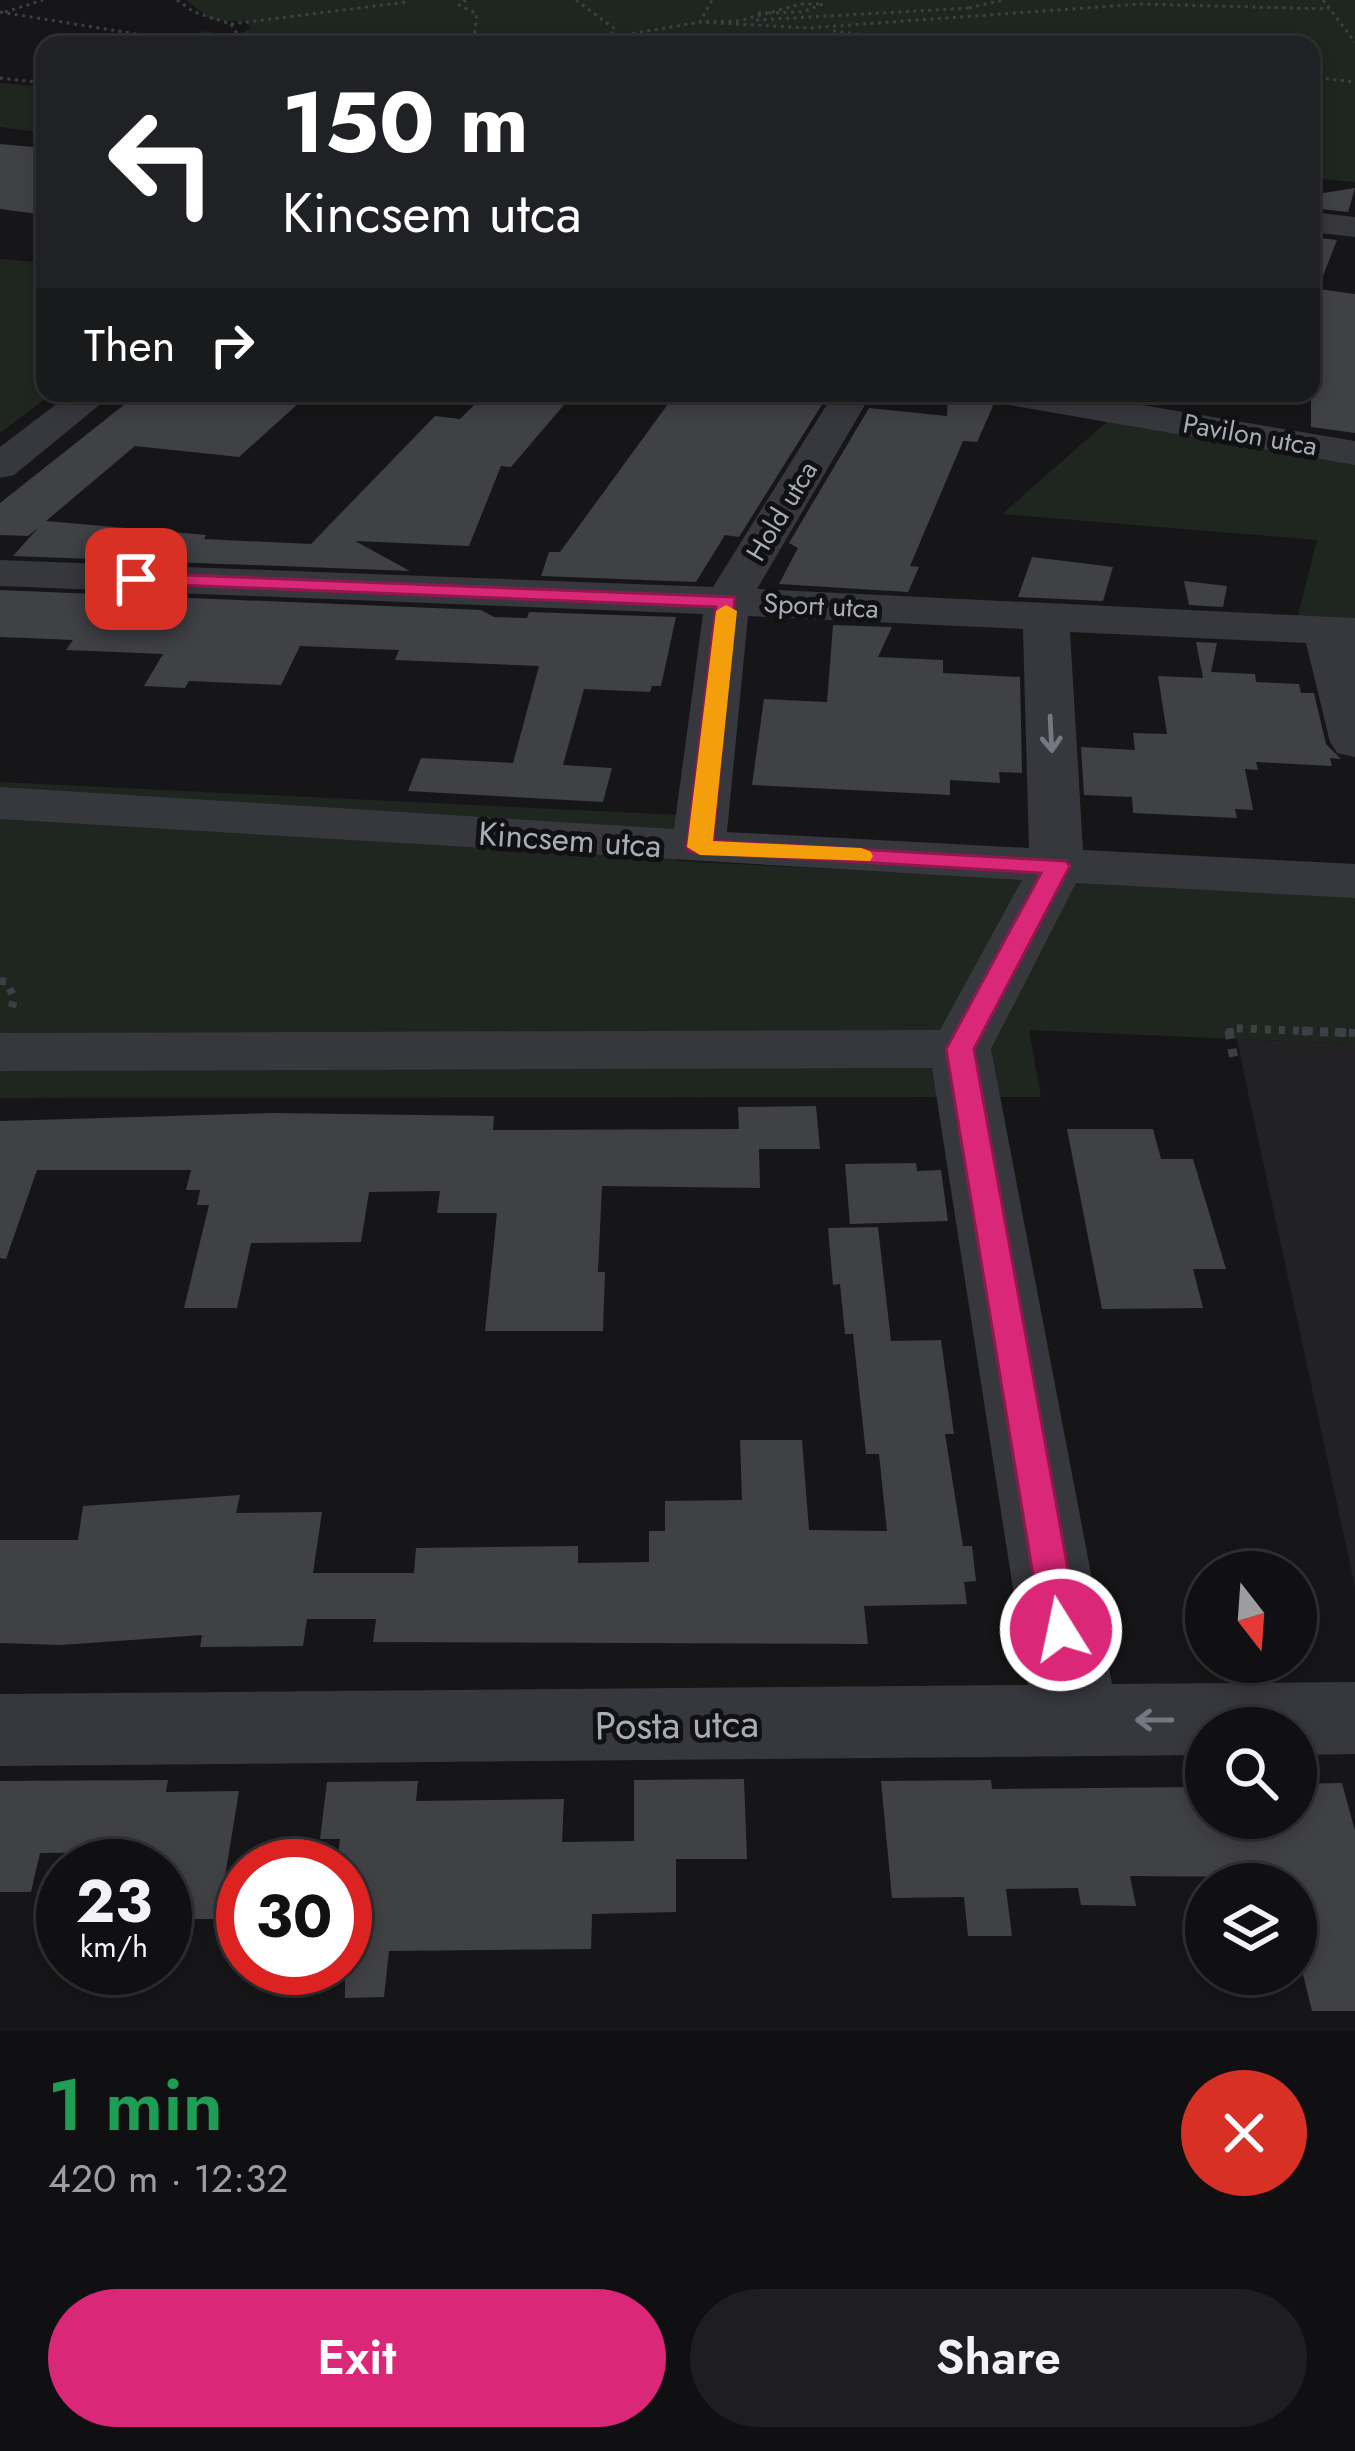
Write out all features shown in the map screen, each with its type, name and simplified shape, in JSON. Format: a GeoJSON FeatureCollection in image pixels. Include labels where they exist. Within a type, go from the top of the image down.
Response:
{"type":"FeatureCollection","features":[{"type":"Feature","properties":{"kind":"street"},"geometry":{"type":"LineString","coordinates":[[1320,223],[1355,227]]}},
{"type":"Feature","properties":{"kind":"street"},"geometry":{"type":"LineString","coordinates":[[0,466],[83,402]]}},
{"type":"Feature","properties":{"kind":"street","name":"Hold utca"},"geometry":{"type":"LineString","coordinates":[[700,847],[728,601],[849,402]]}},
{"type":"Feature","properties":{"kind":"street","name":"Pavilon utca"},"geometry":{"type":"LineString","coordinates":[[1113,402],[1355,453]]}},
{"type":"Feature","properties":{"kind":"street","name":"Sport utca"},"geometry":{"type":"LineString","coordinates":[[0,573],[728,601],[1341,632]]}},
{"type":"Feature","properties":{"kind":"street"},"geometry":{"type":"LineString","coordinates":[[1046,617],[1058,866],[960,1049],[1076,1720]]}},
{"type":"Feature","properties":{"kind":"street"},"geometry":{"type":"LineString","coordinates":[[1341,632],[1355,742]]}},
{"type":"Feature","properties":{"kind":"street","name":"Kincsem utca"},"geometry":{"type":"LineString","coordinates":[[0,803],[700,847],[1355,881]]}},
{"type":"Feature","properties":{"kind":"street"},"geometry":{"type":"LineString","coordinates":[[0,1052],[960,1049]]}},
{"type":"Feature","properties":{"kind":"street","name":"Posta utca"},"geometry":{"type":"LineString","coordinates":[[0,1730],[1355,1718]]}},
{"type":"Feature","properties":{"kind":"path"},"geometry":{"type":"LineString","coordinates":[[1,13],[44,0]]}},
{"type":"Feature","properties":{"kind":"path"},"geometry":{"type":"LineString","coordinates":[[177,0],[231,24],[407,2]]}},
{"type":"Feature","properties":{"kind":"path"},"geometry":{"type":"LineString","coordinates":[[466,0],[459,5],[478,14],[474,36]]}},
{"type":"Feature","properties":{"kind":"path"},"geometry":{"type":"LineString","coordinates":[[575,0],[615,29],[612,36]]}},
{"type":"Feature","properties":{"kind":"path"},"geometry":{"type":"LineString","coordinates":[[700,22],[712,0]]}},
{"type":"Feature","properties":{"kind":"path"},"geometry":{"type":"LineString","coordinates":[[875,25],[1003,0]]}},
{"type":"Feature","properties":{"kind":"path"},"geometry":{"type":"LineString","coordinates":[[1323,0],[1355,42]]}},
{"type":"Feature","properties":{"kind":"path"},"geometry":{"type":"LineString","coordinates":[[742,20],[758,13],[804,1],[823,4],[802,11],[758,13]]}},
{"type":"Feature","properties":{"kind":"path"},"geometry":{"type":"LineString","coordinates":[[808,28],[1140,4],[1329,9]]}},
{"type":"Feature","properties":{"kind":"path"},"geometry":{"type":"LineString","coordinates":[[617,36],[700,22],[970,8]]}},
{"type":"Feature","properties":{"kind":"path"},"geometry":{"type":"LineString","coordinates":[[1,13],[148,36]]}},
{"type":"Feature","properties":{"kind":"path"},"geometry":{"type":"LineString","coordinates":[[700,22],[872,36]]}},
{"type":"Feature","properties":{"kind":"path"},"geometry":{"type":"LineString","coordinates":[[231,24],[236,36]]}},
{"type":"Feature","properties":{"kind":"path"},"geometry":{"type":"LineString","coordinates":[[1320,77],[1355,82]]}},
{"type":"Feature","properties":{"kind":"path"},"geometry":{"type":"LineString","coordinates":[[0,79],[36,83]]}},
{"type":"Feature","properties":{"kind":"path"},"geometry":{"type":"LineString","coordinates":[[1235,1066],[1229,1028],[1355,1033]]}},
{"type":"Feature","properties":{"kind":"shaded area"},"geometry":{"type":"Polygon","coordinates":[[[186,0],[1355,0],[1355,182],[1320,179],[1320,36],[236,36],[251,28],[246,22],[211,20],[186,0]]]}},
{"type":"Feature","properties":{"kind":"shaded area"},"geometry":{"type":"Polygon","coordinates":[[[202,31],[236,36],[196,36],[202,31]]]}},
{"type":"Feature","properties":{"kind":"shaded area"},"geometry":{"type":"Polygon","coordinates":[[[0,83],[36,86],[36,132],[0,127],[0,83]]]}},
{"type":"Feature","properties":{"kind":"shaded area"},"geometry":{"type":"Polygon","coordinates":[[[0,259],[36,262],[36,402],[41,402],[0,433],[0,259]]]}},
{"type":"Feature","properties":{"kind":"shaded area"},"geometry":{"type":"Polygon","coordinates":[[[1110,419],[1355,462],[1355,626],[1296,623],[1317,540],[1002,514],[1110,419]]]}},
{"type":"Feature","properties":{"kind":"shaded area"},"geometry":{"type":"Polygon","coordinates":[[[0,782],[680,815],[677,861],[1355,896],[1355,1044],[1029,1030],[1041,1097],[0,1098],[0,782]]]}},
{"type":"Feature","properties":{"kind":"shaded area"},"geometry":{"type":"Polygon","coordinates":[[[1237,1039],[1355,1044],[1355,1587],[1249,1097],[1237,1039]]]}},
{"type":"Feature","properties":{"kind":"building"},"geometry":{"type":"Polygon","coordinates":[[[0,144],[36,147],[36,214],[0,209],[0,144]]]}},
{"type":"Feature","properties":{"kind":"building"},"geometry":{"type":"Polygon","coordinates":[[[1355,188],[1348,212],[1320,209],[1320,194],[1355,188]]]}},
{"type":"Feature","properties":{"kind":"building"},"geometry":{"type":"Polygon","coordinates":[[[1320,238],[1337,240],[1320,284],[1320,238]]]}},
{"type":"Feature","properties":{"kind":"building"},"geometry":{"type":"Polygon","coordinates":[[[1320,289],[1355,294],[1355,433],[1311,427],[1311,402],[1320,402],[1320,289]]]}},
{"type":"Feature","properties":{"kind":"building"},"geometry":{"type":"Polygon","coordinates":[[[128,402],[300,402],[239,457],[135,446],[46,521],[206,535],[204,539],[311,544],[435,416],[460,419],[477,402],[566,402],[511,467],[501,466],[469,546],[355,541],[410,571],[13,556],[38,528],[28,536],[0,535],[0,503],[128,402]]]}},
{"type":"Feature","properties":{"kind":"building"},"geometry":{"type":"Polygon","coordinates":[[[669,402],[823,403],[739,537],[725,535],[696,582],[541,576],[549,552],[560,552],[669,402]]]}},
{"type":"Feature","properties":{"kind":"building"},"geometry":{"type":"Polygon","coordinates":[[[948,402],[989,402],[993,406],[977,442],[963,441],[910,566],[919,567],[908,592],[779,584],[798,548],[789,543],[869,408],[947,416],[948,402]]]}},
{"type":"Feature","properties":{"kind":"building"},"geometry":{"type":"Polygon","coordinates":[[[1032,557],[1113,567],[1103,601],[1018,597],[1032,557]]]}},
{"type":"Feature","properties":{"kind":"building"},"geometry":{"type":"Polygon","coordinates":[[[1184,581],[1227,586],[1223,607],[1189,605],[1184,581]]]}},
{"type":"Feature","properties":{"kind":"building"},"geometry":{"type":"Polygon","coordinates":[[[0,590],[481,610],[494,617],[527,618],[529,612],[676,617],[661,686],[652,686],[650,692],[584,689],[563,765],[612,768],[603,802],[408,791],[421,758],[513,763],[539,666],[395,660],[399,650],[300,646],[281,685],[189,681],[185,688],[144,686],[163,654],[66,650],[73,640],[0,637],[0,590]]]}},
{"type":"Feature","properties":{"kind":"building"},"geometry":{"type":"Polygon","coordinates":[[[833,625],[892,627],[878,657],[943,660],[943,673],[1020,677],[1022,773],[999,772],[1000,783],[950,780],[950,795],[752,785],[764,699],[827,702],[833,625]]]}},
{"type":"Feature","properties":{"kind":"building"},"geometry":{"type":"Polygon","coordinates":[[[1196,642],[1217,643],[1211,672],[1255,674],[1256,682],[1299,684],[1301,693],[1314,693],[1326,744],[1341,759],[1330,758],[1332,766],[1256,762],[1258,770],[1245,769],[1253,810],[1235,809],[1237,818],[1133,813],[1132,797],[1084,795],[1081,747],[1135,750],[1133,733],[1167,734],[1158,676],[1203,678],[1196,642]]]}},
{"type":"Feature","properties":{"kind":"building"},"geometry":{"type":"Polygon","coordinates":[[[816,1106],[820,1149],[759,1149],[760,1188],[602,1186],[598,1272],[605,1272],[603,1331],[485,1331],[497,1213],[437,1213],[440,1191],[369,1192],[361,1242],[251,1243],[237,1308],[184,1308],[209,1205],[197,1205],[200,1190],[186,1190],[191,1170],[37,1170],[6,1259],[0,1258],[0,1121],[273,1113],[494,1116],[493,1130],[739,1129],[738,1107],[816,1106]]]}},
{"type":"Feature","properties":{"kind":"building"},"geometry":{"type":"Polygon","coordinates":[[[1067,1129],[1153,1129],[1161,1159],[1193,1159],[1226,1269],[1193,1269],[1203,1308],[1102,1309],[1067,1129]]]}},
{"type":"Feature","properties":{"kind":"building"},"geometry":{"type":"Polygon","coordinates":[[[916,1163],[917,1171],[941,1170],[948,1221],[850,1224],[845,1164],[916,1163]]]}},
{"type":"Feature","properties":{"kind":"building"},"geometry":{"type":"Polygon","coordinates":[[[878,1227],[891,1341],[941,1340],[954,1434],[945,1434],[963,1546],[972,1546],[976,1581],[964,1582],[967,1604],[864,1606],[868,1644],[373,1642],[376,1619],[307,1619],[303,1646],[200,1647],[202,1635],[61,1645],[0,1643],[0,1540],[78,1540],[83,1506],[240,1495],[236,1513],[322,1512],[313,1573],[414,1573],[416,1548],[578,1546],[578,1563],[649,1562],[649,1531],[665,1531],[665,1501],[742,1500],[740,1440],[802,1440],[809,1530],[887,1531],[879,1454],[866,1454],[853,1334],[845,1334],[840,1284],[833,1285],[828,1228],[878,1227]]]}},
{"type":"Feature","properties":{"kind":"building"},"geometry":{"type":"Polygon","coordinates":[[[744,1779],[747,1859],[676,1859],[676,1912],[592,1914],[591,1949],[389,1951],[384,1997],[345,1998],[372,1995],[372,1839],[320,1839],[327,1782],[418,1781],[416,1801],[564,1799],[562,1842],[634,1841],[634,1780],[744,1779]]]}},
{"type":"Feature","properties":{"kind":"building"},"geometry":{"type":"Polygon","coordinates":[[[168,1780],[166,1792],[239,1791],[231,1839],[216,1839],[216,1919],[192,1919],[192,1839],[36,1839],[31,1892],[0,1892],[0,1781],[168,1780]]]}},
{"type":"Feature","properties":{"kind":"building"},"geometry":{"type":"Polygon","coordinates":[[[991,1780],[992,1789],[1185,1787],[1185,1839],[1317,1839],[1317,1784],[1342,1783],[1355,1831],[1355,2011],[1312,2011],[1308,1995],[1317,1995],[1317,1863],[1185,1863],[1185,1876],[1130,1876],[1136,1906],[1081,1905],[1078,1888],[1006,1889],[1012,1936],[968,1936],[964,1897],[892,1898],[881,1781],[991,1780]]]}},
{"type":"Feature","properties":{"kind":"slow traffic"},"geometry":{"type":"LineString","coordinates":[[726,611],[700,847],[861,856]]}},
{"type":"Feature","properties":{"kind":"route"},"geometry":{"type":"LineString","coordinates":[[136,579],[728,601],[700,847],[1058,866],[960,1049],[1061,1630]]}}]}
